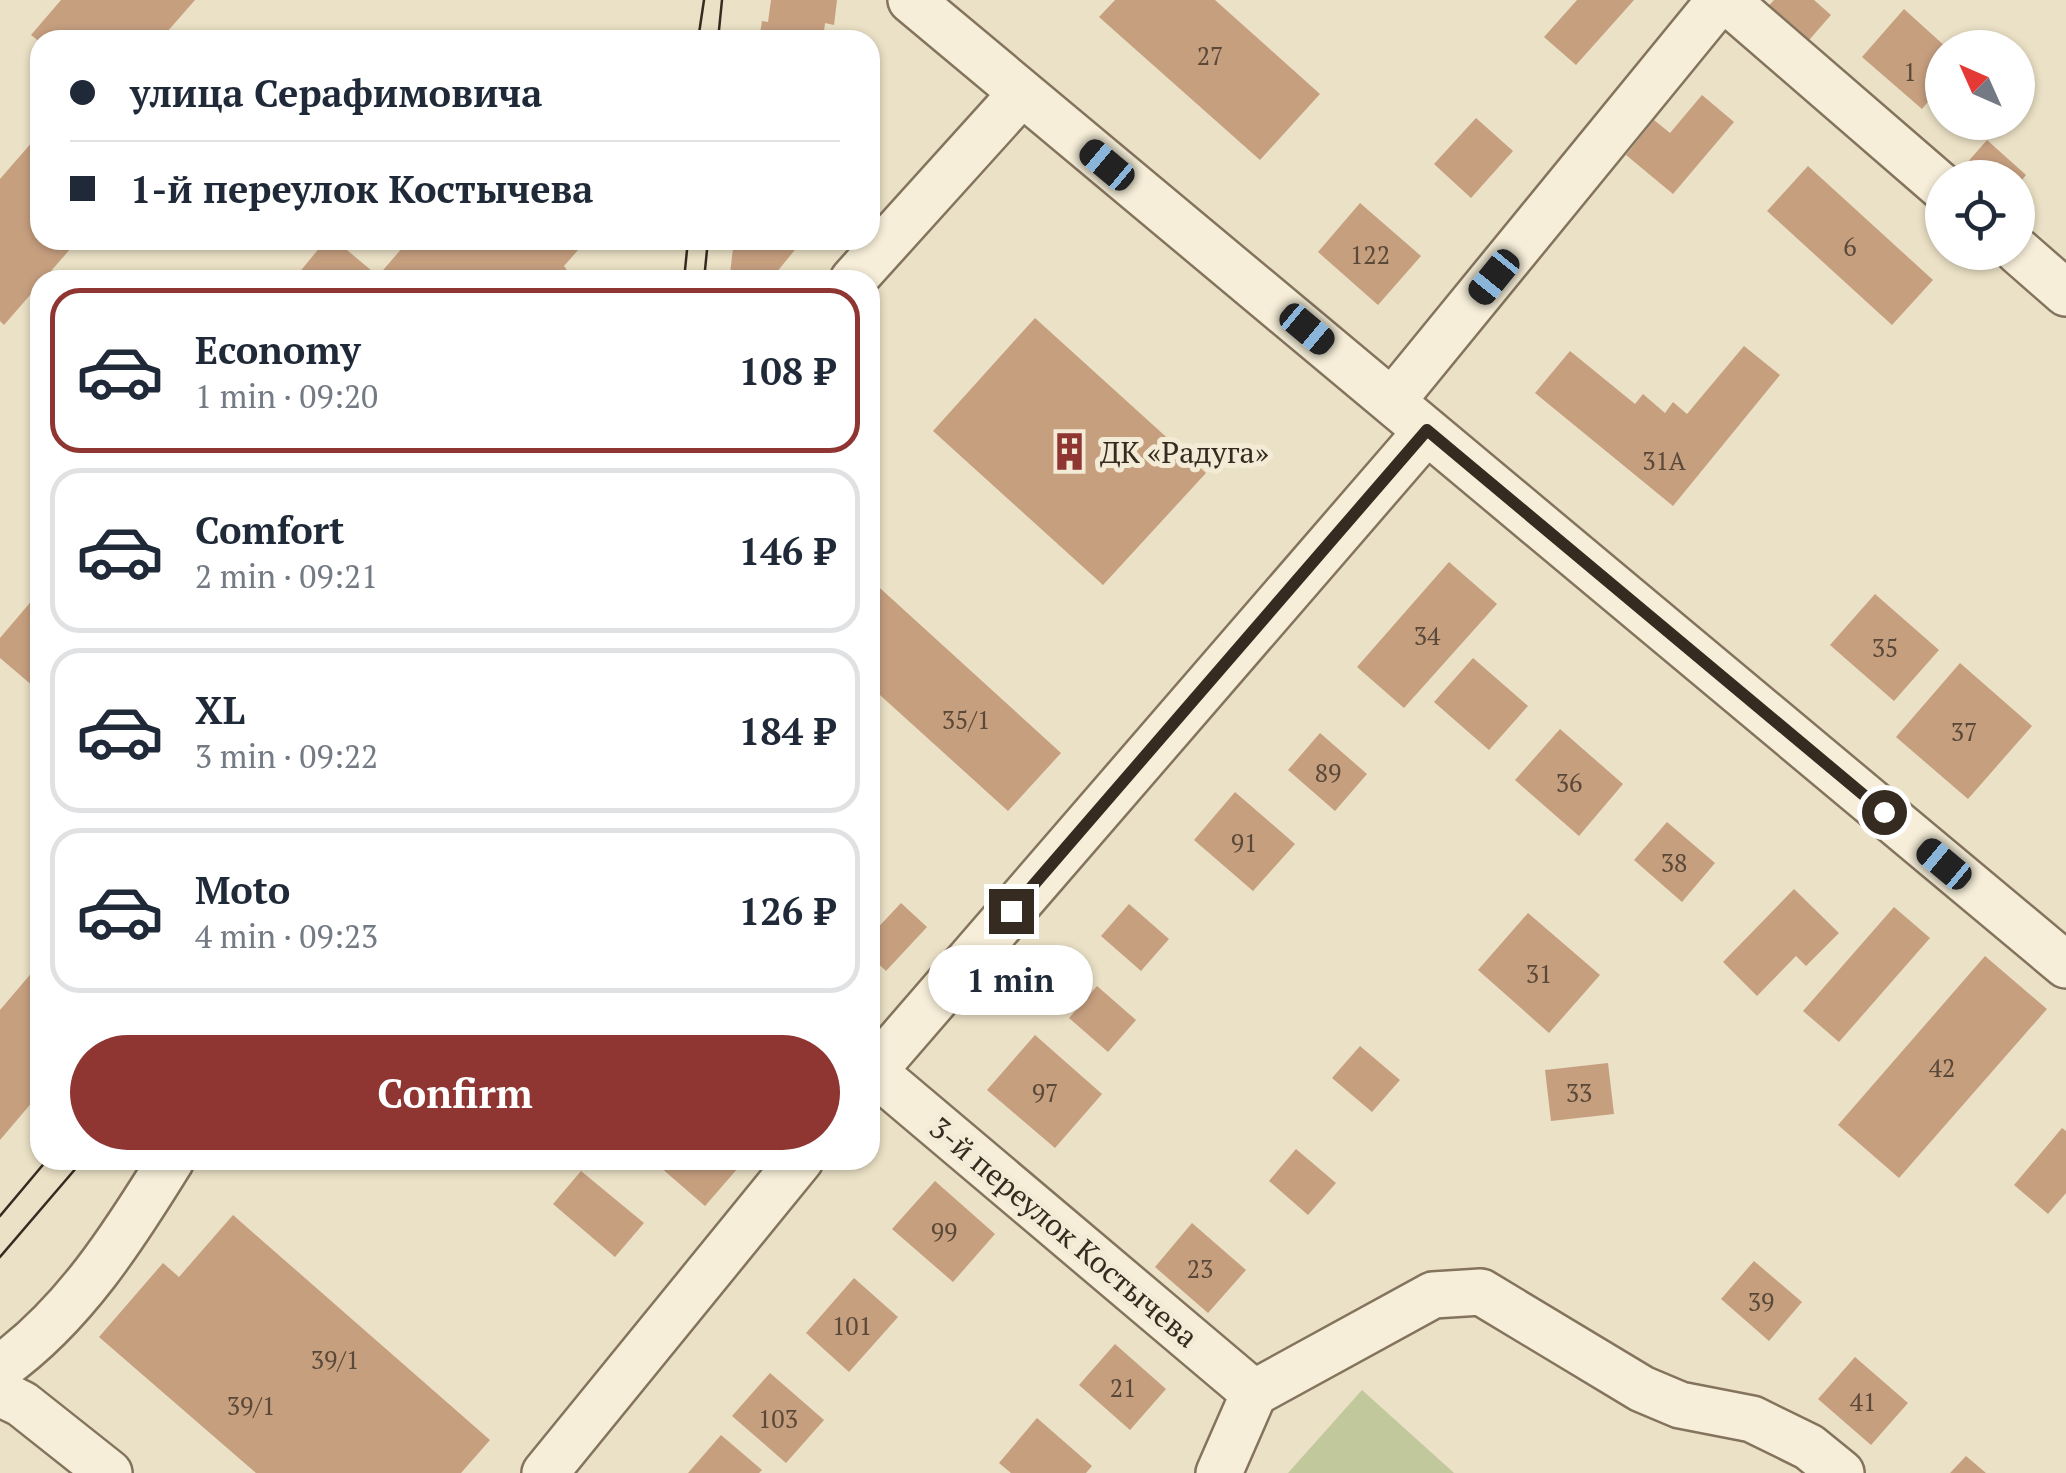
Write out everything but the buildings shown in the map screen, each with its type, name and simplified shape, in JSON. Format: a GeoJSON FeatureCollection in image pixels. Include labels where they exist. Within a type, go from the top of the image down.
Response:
{"type":"FeatureCollection","features":[{"type":"Feature","properties":{"kind":"street"},"geometry":{"type":"LineString","coordinates":[[911,0],[2066,965]]}},
{"type":"Feature","properties":{"kind":"street"},"geometry":{"type":"LineString","coordinates":[[1393,400],[1723,0],[1925,172]]}},
{"type":"Feature","properties":{"kind":"street"},"geometry":{"type":"LineString","coordinates":[[862,270],[1021,94]]}},
{"type":"Feature","properties":{"kind":"street"},"geometry":{"type":"LineString","coordinates":[[2035,267],[2066,293]]}},
{"type":"Feature","properties":{"kind":"street"},"geometry":{"type":"LineString","coordinates":[[880,1063],[1427,430]]}},
{"type":"Feature","properties":{"kind":"street","name":"3-й переулок Костычева"},"geometry":{"type":"LineString","coordinates":[[880,1081],[1254,1393]]}},
{"type":"Feature","properties":{"kind":"street"},"geometry":{"type":"LineString","coordinates":[[0,1368],[36,1342],[119,1243],[165,1170]]}},
{"type":"Feature","properties":{"kind":"street"},"geometry":{"type":"LineString","coordinates":[[546,1473],[792,1170]]}},
{"type":"Feature","properties":{"kind":"street"},"geometry":{"type":"LineString","coordinates":[[1220,1473],[1254,1393],[1433,1294],[1481,1292],[1642,1389],[1680,1405],[1752,1419],[1809,1448],[1841,1473]]}},
{"type":"Feature","properties":{"kind":"street"},"geometry":{"type":"LineString","coordinates":[[0,1393],[22,1404],[110,1473]]}},
{"type":"Feature","properties":{"kind":"green space"},"geometry":{"type":"Polygon","coordinates":[[[1362,1390],[1454,1473],[1288,1473],[1362,1390]]]}},
{"type":"Feature","properties":{"kind":"tram line"},"geometry":{"type":"LineString","coordinates":[[700,30],[704,0]]}},
{"type":"Feature","properties":{"kind":"tram line"},"geometry":{"type":"LineString","coordinates":[[719,30],[722,0]]}},
{"type":"Feature","properties":{"kind":"tram line"},"geometry":{"type":"LineString","coordinates":[[685,270],[687,250]]}},
{"type":"Feature","properties":{"kind":"tram line"},"geometry":{"type":"LineString","coordinates":[[705,270],[707,250]]}},
{"type":"Feature","properties":{"kind":"tram line"},"geometry":{"type":"LineString","coordinates":[[0,1216],[39,1170]]}},
{"type":"Feature","properties":{"kind":"tram line"},"geometry":{"type":"LineString","coordinates":[[0,1257],[74,1170]]}},
{"type":"Feature","properties":{"kind":"place","name":"ДК «Радуга»"},"geometry":{"type":"Point","coordinates":[1070,452]}},
{"type":"Feature","properties":{"kind":"route"},"geometry":{"type":"LineString","coordinates":[[1011,911],[1427,430],[1884,812]]}}]}
